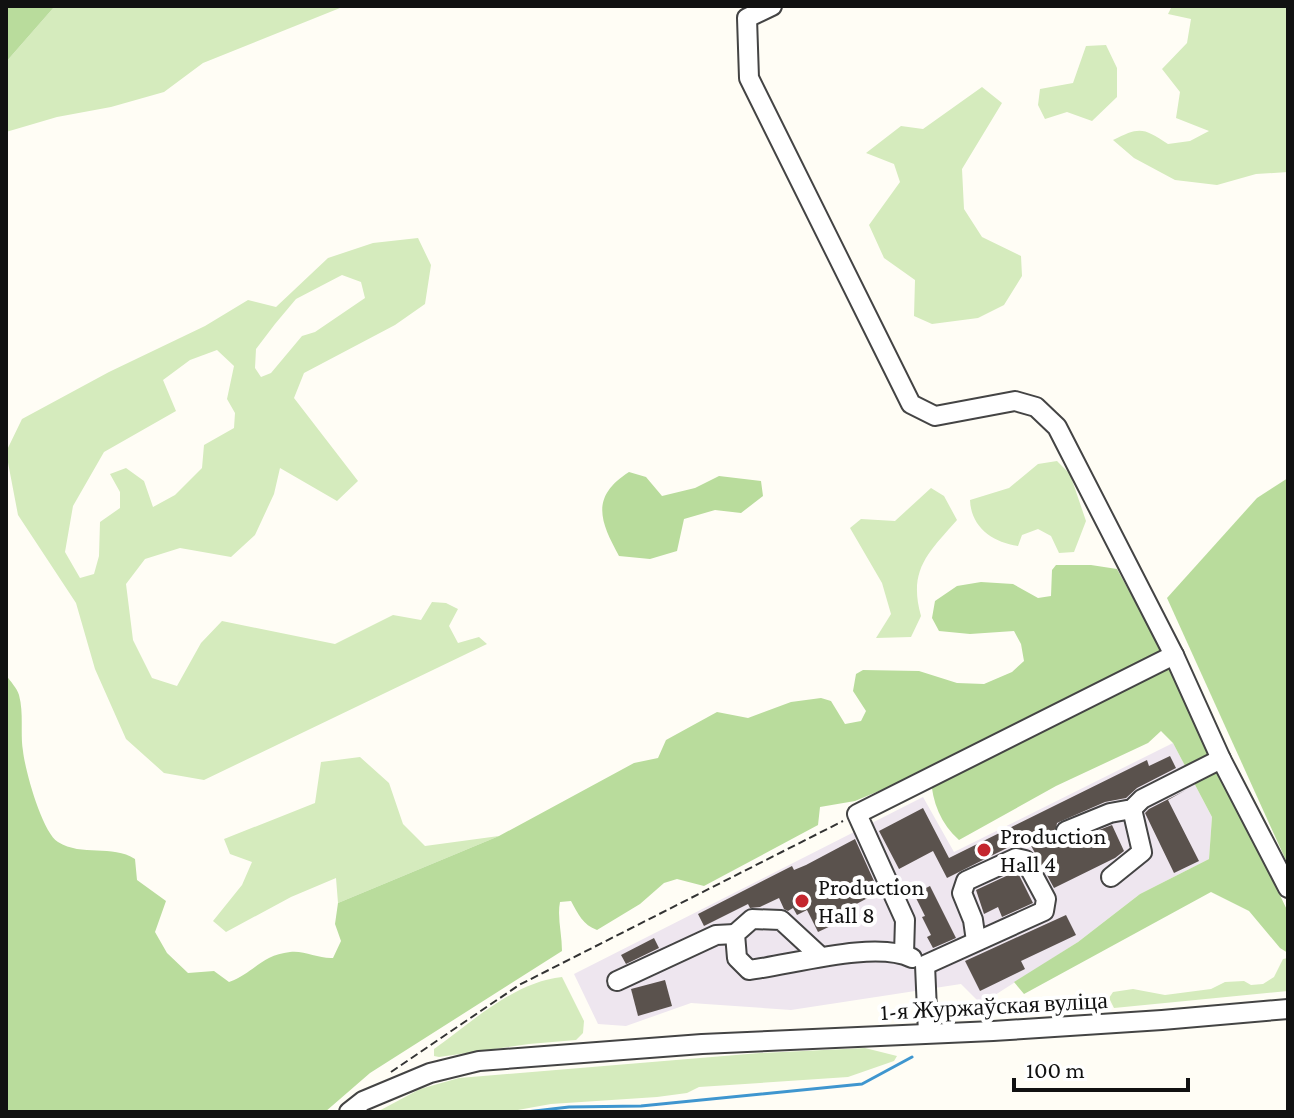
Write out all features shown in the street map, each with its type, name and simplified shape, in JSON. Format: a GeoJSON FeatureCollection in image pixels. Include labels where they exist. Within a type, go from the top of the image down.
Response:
{"type":"FeatureCollection","features":[{"type":"Feature","properties":{"kind":"street"},"geometry":{"type":"LineString","coordinates":[[772,6],[747,18],[749,78],[911,404],[935,416],[1015,401],[1036,407],[1057,427],[1174,655],[1221,759],[1288,888]]}},
{"type":"Feature","properties":{"kind":"street"},"geometry":{"type":"LineString","coordinates":[[904,954],[905,920],[857,814],[1174,655]]}},
{"type":"Feature","properties":{"kind":"street"},"geometry":{"type":"LineString","coordinates":[[1066,831],[1110,813],[1132,809],[1142,799],[1221,759]]}},
{"type":"Feature","properties":{"kind":"street"},"geometry":{"type":"LineString","coordinates":[[1111,877],[1142,852],[1132,809]]}},
{"type":"Feature","properties":{"kind":"street"},"geometry":{"type":"LineString","coordinates":[[925,965],[1044,911],[1046,899],[1025,860],[1016,858],[966,881],[962,893],[973,920],[976,941]]}},
{"type":"Feature","properties":{"kind":"street"},"geometry":{"type":"LineString","coordinates":[[617,981],[716,935],[735,934],[752,919],[781,920],[821,957]]}},
{"type":"Feature","properties":{"kind":"street"},"geometry":{"type":"LineString","coordinates":[[735,934],[737,958],[749,970],[861,952],[904,954],[925,965]]}},
{"type":"Feature","properties":{"kind":"street"},"geometry":{"type":"LineString","coordinates":[[925,965],[928,1033]]}},
{"type":"Feature","properties":{"kind":"street","name":"1-я Журжаўская вуліца"},"geometry":{"type":"LineString","coordinates":[[349,1112],[363,1101],[430,1073],[479,1061],[702,1044],[1162,1020],[1288,1009]]}},
{"type":"Feature","properties":{"kind":"path"},"geometry":{"type":"LineString","coordinates":[[381,1079],[519,985],[857,814]]}},
{"type":"Feature","properties":{"kind":"shaded area"},"geometry":{"type":"Polygon","coordinates":[[[1173,743],[1212,817],[1209,859],[1140,894],[1078,942],[981,1004],[961,984],[791,1010],[691,1003],[626,1026],[598,1024],[574,974],[923,797],[954,852],[1173,743]]]}},
{"type":"Feature","properties":{"kind":"green space"},"geometry":{"type":"Polygon","coordinates":[[[6,6],[55,6],[6,62],[6,6]]]}},
{"type":"Feature","properties":{"kind":"green space"},"geometry":{"type":"Polygon","coordinates":[[[55,6],[345,6],[203,63],[164,92],[6,132],[6,62],[55,6]]]}},
{"type":"Feature","properties":{"kind":"green space"},"geometry":{"type":"Polygon","coordinates":[[[1172,6],[1288,6],[1288,172],[1256,174],[1217,185],[1175,180],[1134,158],[1113,140],[1130,132],[1142,131],[1168,144],[1190,141],[1209,131],[1176,118],[1180,92],[1162,69],[1187,43],[1191,19],[1168,14],[1172,6]]]}},
{"type":"Feature","properties":{"kind":"green space"},"geometry":{"type":"Polygon","coordinates":[[[1106,45],[1117,68],[1117,97],[1092,121],[1067,112],[1045,119],[1038,105],[1040,89],[1073,83],[1086,46],[1106,45]]]}},
{"type":"Feature","properties":{"kind":"green space"},"geometry":{"type":"Polygon","coordinates":[[[982,87],[1002,103],[962,169],[964,209],[982,237],[1021,256],[1022,276],[1004,305],[978,318],[932,324],[914,316],[915,280],[884,258],[869,225],[900,182],[894,164],[866,153],[901,126],[923,129],[982,87]]]}},
{"type":"Feature","properties":{"kind":"green space"},"geometry":{"type":"Polygon","coordinates":[[[418,238],[431,265],[425,304],[395,325],[304,373],[294,398],[358,481],[337,501],[280,468],[274,494],[255,535],[231,557],[180,548],[145,559],[126,584],[133,640],[152,678],[177,686],[201,643],[222,621],[335,644],[393,615],[421,620],[432,602],[446,603],[458,609],[449,626],[458,643],[479,637],[487,644],[204,780],[164,773],[126,739],[95,669],[76,603],[18,515],[6,452],[22,419],[109,372],[205,326],[248,300],[276,307],[328,258],[373,243],[418,238]],[[342,275],[296,299],[275,324],[256,349],[255,368],[261,377],[271,373],[302,336],[315,332],[365,298],[361,282],[342,275]],[[217,350],[190,360],[163,380],[176,411],[104,452],[73,506],[65,552],[80,578],[94,574],[99,556],[100,522],[120,508],[120,492],[110,474],[126,468],[144,481],[153,507],[175,495],[202,468],[204,445],[234,428],[235,413],[227,399],[234,366],[217,350]]]}},
{"type":"Feature","properties":{"kind":"green space"},"geometry":{"type":"Polygon","coordinates":[[[1057,461],[1070,474],[1086,521],[1074,552],[1059,553],[1051,536],[1038,529],[1022,535],[1018,546],[1000,541],[985,532],[974,518],[970,500],[1009,488],[1038,464],[1057,461]]]}},
{"type":"Feature","properties":{"kind":"green space"},"geometry":{"type":"Polygon","coordinates":[[[629,472],[646,477],[662,496],[695,488],[719,476],[761,481],[763,496],[741,513],[715,510],[684,519],[677,551],[650,559],[619,556],[607,532],[602,510],[608,491],[629,472]]]}},
{"type":"Feature","properties":{"kind":"green space"},"geometry":{"type":"Polygon","coordinates":[[[1288,478],[1288,865],[1167,598],[1257,498],[1288,478]]]}},
{"type":"Feature","properties":{"kind":"green space"},"geometry":{"type":"Polygon","coordinates":[[[931,488],[944,496],[957,520],[923,563],[917,586],[921,616],[911,637],[876,638],[891,614],[882,583],[850,528],[861,519],[895,521],[931,488]]]}},
{"type":"Feature","properties":{"kind":"green space"},"geometry":{"type":"Polygon","coordinates":[[[1056,565],[1117,569],[1168,662],[1288,912],[1288,953],[1280,948],[1249,911],[1211,892],[1024,994],[1014,982],[1078,942],[1140,894],[1209,859],[1212,817],[1173,743],[1161,731],[1148,743],[1056,786],[959,840],[939,812],[931,778],[903,781],[855,801],[820,807],[818,825],[704,886],[677,879],[664,883],[640,904],[597,930],[584,922],[571,901],[560,902],[562,951],[370,1073],[325,1112],[6,1112],[6,675],[19,695],[27,772],[40,814],[52,836],[58,842],[77,849],[117,852],[135,859],[137,880],[166,901],[155,932],[167,953],[188,973],[214,971],[229,982],[280,954],[295,952],[333,958],[341,941],[335,924],[338,903],[499,836],[634,763],[658,758],[666,740],[717,712],[748,718],[791,702],[821,698],[831,701],[845,724],[861,721],[866,711],[853,691],[856,674],[863,670],[919,671],[957,683],[984,684],[1012,672],[1024,661],[1021,644],[1014,631],[970,634],[939,631],[932,618],[935,601],[957,586],[981,582],[1013,584],[1038,598],[1051,596],[1052,570],[1056,565]]]}},
{"type":"Feature","properties":{"kind":"green space"},"geometry":{"type":"Polygon","coordinates":[[[360,757],[389,783],[403,824],[425,846],[499,836],[338,903],[336,878],[291,897],[226,932],[213,921],[242,885],[252,862],[230,854],[224,839],[315,803],[321,762],[360,757]]]}},
{"type":"Feature","properties":{"kind":"green space"},"geometry":{"type":"Polygon","coordinates":[[[1288,958],[1288,991],[1114,1008],[1109,998],[1113,992],[1133,989],[1165,995],[1211,989],[1225,982],[1263,984],[1274,977],[1283,959],[1288,958]]]}},
{"type":"Feature","properties":{"kind":"green space"},"geometry":{"type":"Polygon","coordinates":[[[562,977],[584,1021],[583,1033],[576,1040],[434,1056],[434,1049],[510,995],[544,980],[562,977]]]}},
{"type":"Feature","properties":{"kind":"green space"},"geometry":{"type":"Polygon","coordinates":[[[865,1048],[897,1056],[894,1061],[848,1077],[699,1087],[687,1093],[657,1097],[551,1104],[507,1112],[377,1112],[420,1089],[459,1078],[760,1053],[865,1048]]]}},
{"type":"Feature","properties":{"kind":"building"},"geometry":{"type":"Polygon","coordinates":[[[1170,756],[1176,768],[1137,788],[1126,798],[1105,802],[1057,823],[1055,836],[1065,843],[1112,825],[1124,851],[1054,888],[1029,842],[1020,847],[1015,844],[947,878],[933,851],[899,869],[879,831],[923,808],[949,858],[1147,760],[1149,766],[1170,756]]]}},
{"type":"Feature","properties":{"kind":"building"},"geometry":{"type":"Polygon","coordinates":[[[1186,790],[1168,800],[1199,861],[1174,873],[1145,813],[1149,809],[1186,790]]]}},
{"type":"Feature","properties":{"kind":"building"},"geometry":{"type":"Polygon","coordinates":[[[855,839],[879,892],[832,917],[835,924],[818,932],[807,910],[797,915],[793,908],[788,911],[784,909],[779,898],[760,907],[750,908],[748,904],[704,926],[698,914],[792,866],[794,870],[806,865],[855,839]]]}},
{"type":"Feature","properties":{"kind":"building"},"geometry":{"type":"Polygon","coordinates":[[[1017,871],[1033,903],[1002,917],[998,907],[984,914],[976,890],[1017,871]]]}},
{"type":"Feature","properties":{"kind":"building"},"geometry":{"type":"Polygon","coordinates":[[[930,886],[956,938],[933,948],[927,937],[931,935],[922,917],[925,916],[914,894],[930,886]]]}},
{"type":"Feature","properties":{"kind":"building"},"geometry":{"type":"Polygon","coordinates":[[[1066,915],[1076,935],[1021,961],[1025,969],[980,991],[965,961],[1066,915]]]}},
{"type":"Feature","properties":{"kind":"building"},"geometry":{"type":"Polygon","coordinates":[[[654,938],[659,948],[626,964],[621,955],[654,938]]]}},
{"type":"Feature","properties":{"kind":"building"},"geometry":{"type":"Polygon","coordinates":[[[665,980],[672,1006],[638,1016],[631,989],[665,980]]]}},
{"type":"Feature","properties":{"kind":"waterway"},"geometry":{"type":"LineString","coordinates":[[526,1112],[569,1107],[641,1106],[862,1084],[912,1057]]}},
{"type":"Feature","properties":{"kind":"place","name":"Production Hall 4"},"geometry":{"type":"Point","coordinates":[984,850]}},
{"type":"Feature","properties":{"kind":"place","name":"Production Hall 8"},"geometry":{"type":"Point","coordinates":[802,901]}}]}
